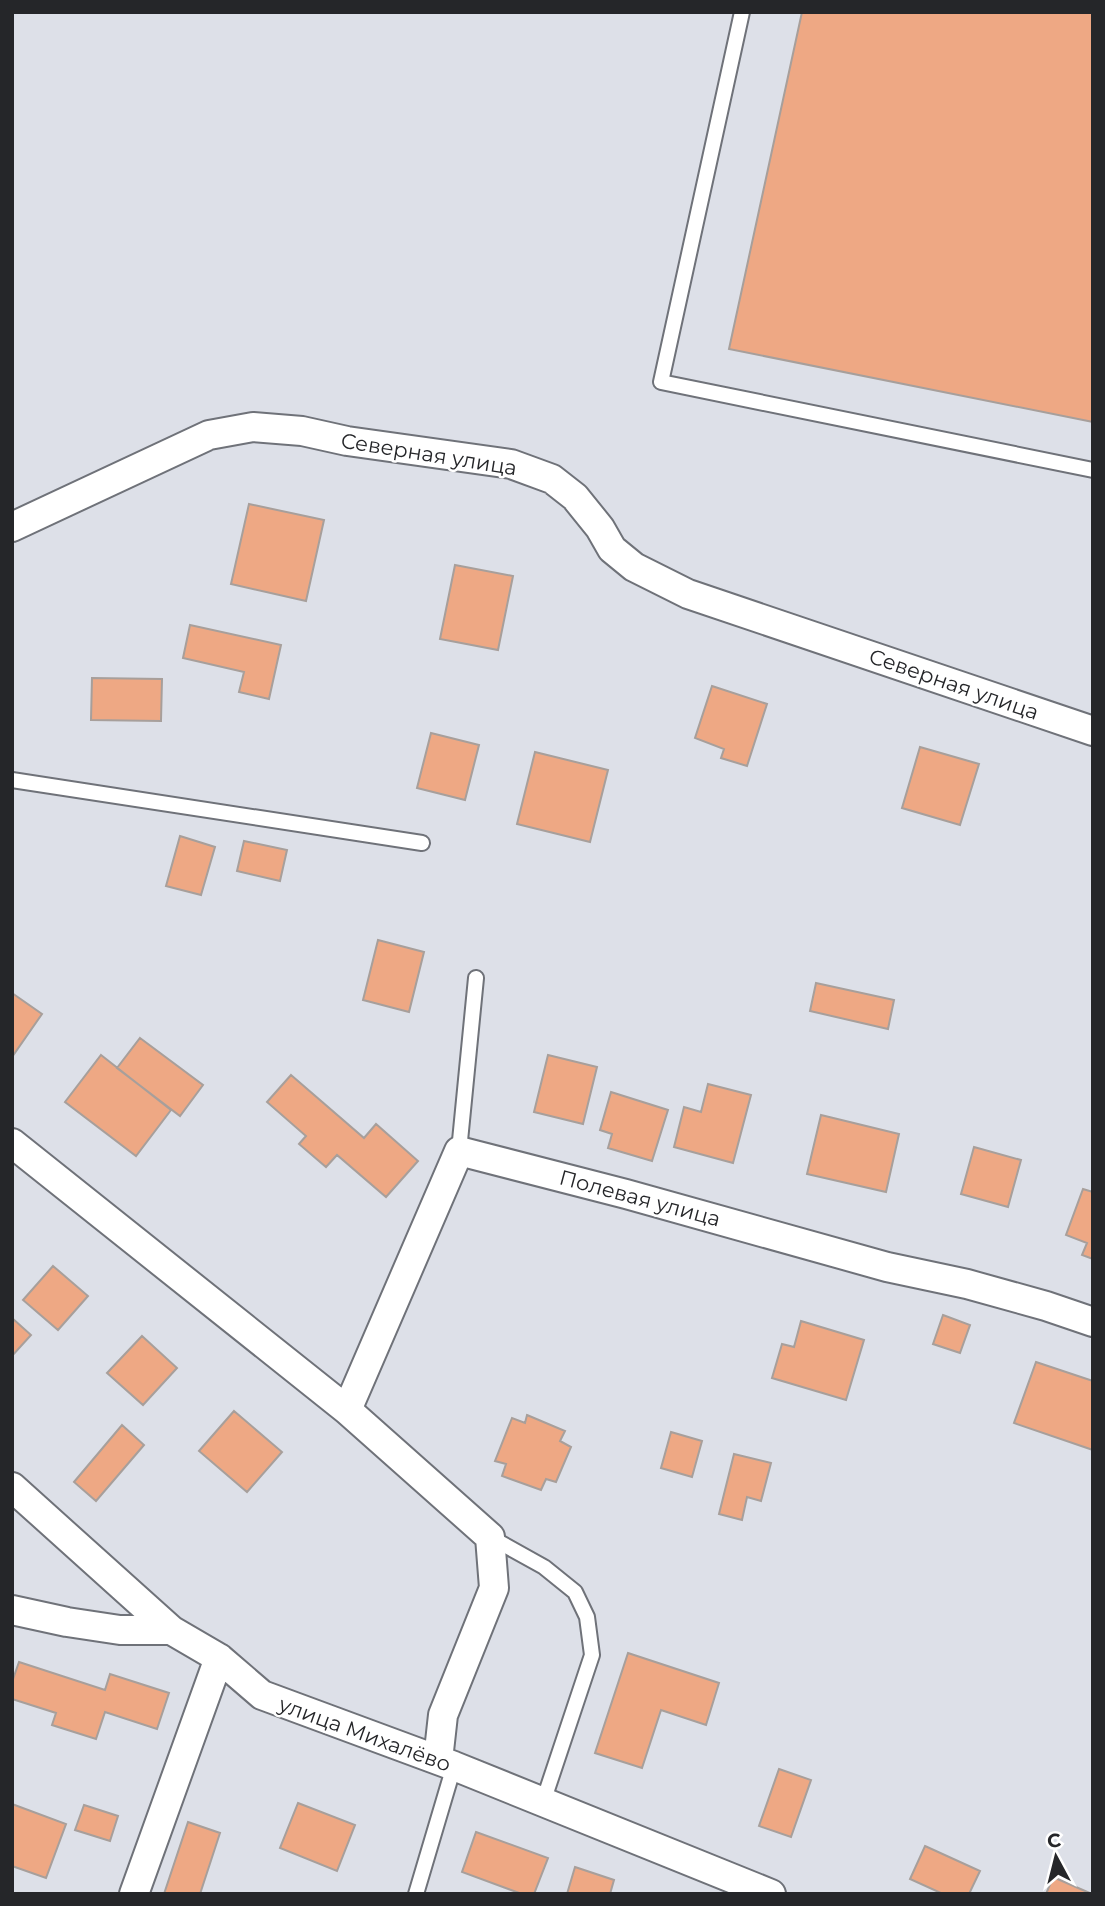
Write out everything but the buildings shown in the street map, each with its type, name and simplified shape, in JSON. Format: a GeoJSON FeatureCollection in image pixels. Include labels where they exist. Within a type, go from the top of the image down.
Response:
{"type":"FeatureCollection","features":[{"type":"Feature","properties":{"kind":"street","name":"Северная улица"},"geometry":{"type":"LineString","coordinates":[[12,527],[209,435],[253,427],[302,430],[347,441],[511,464],[552,479],[575,498],[600,528],[612,549],[634,566],[688,594],[1093,731]]}},
{"type":"Feature","properties":{"kind":"street"},"geometry":{"type":"LineString","coordinates":[[12,1143],[347,1410],[490,1537],[494,1588],[443,1715],[446,1763]]}},
{"type":"Feature","properties":{"kind":"street","name":"Полевая улица"},"geometry":{"type":"LineString","coordinates":[[459,1150],[887,1266],[967,1284],[1093,1322]]}},
{"type":"Feature","properties":{"kind":"street"},"geometry":{"type":"LineString","coordinates":[[347,1410],[459,1150]]}},
{"type":"Feature","properties":{"kind":"street","name":"улица Михалёво"},"geometry":{"type":"LineString","coordinates":[[12,1487],[171,1630],[219,1658],[262,1695],[446,1763],[771,1894]]}},
{"type":"Feature","properties":{"kind":"street"},"geometry":{"type":"LineString","coordinates":[[12,1609],[67,1622],[120,1630],[171,1630]]}},
{"type":"Feature","properties":{"kind":"street"},"geometry":{"type":"LineString","coordinates":[[134,1894],[219,1658]]}},
{"type":"Feature","properties":{"kind":"lane"},"geometry":{"type":"LineString","coordinates":[[742,12],[661,382],[1093,470]]}},
{"type":"Feature","properties":{"kind":"lane"},"geometry":{"type":"LineString","coordinates":[[12,780],[422,843]]}},
{"type":"Feature","properties":{"kind":"lane"},"geometry":{"type":"LineString","coordinates":[[459,1150],[476,978]]}},
{"type":"Feature","properties":{"kind":"lane"},"geometry":{"type":"LineString","coordinates":[[490,1537],[544,1567],[575,1592],[587,1617],[592,1655],[542,1802]]}},
{"type":"Feature","properties":{"kind":"lane"},"geometry":{"type":"LineString","coordinates":[[416,1894],[446,1763]]}}]}
